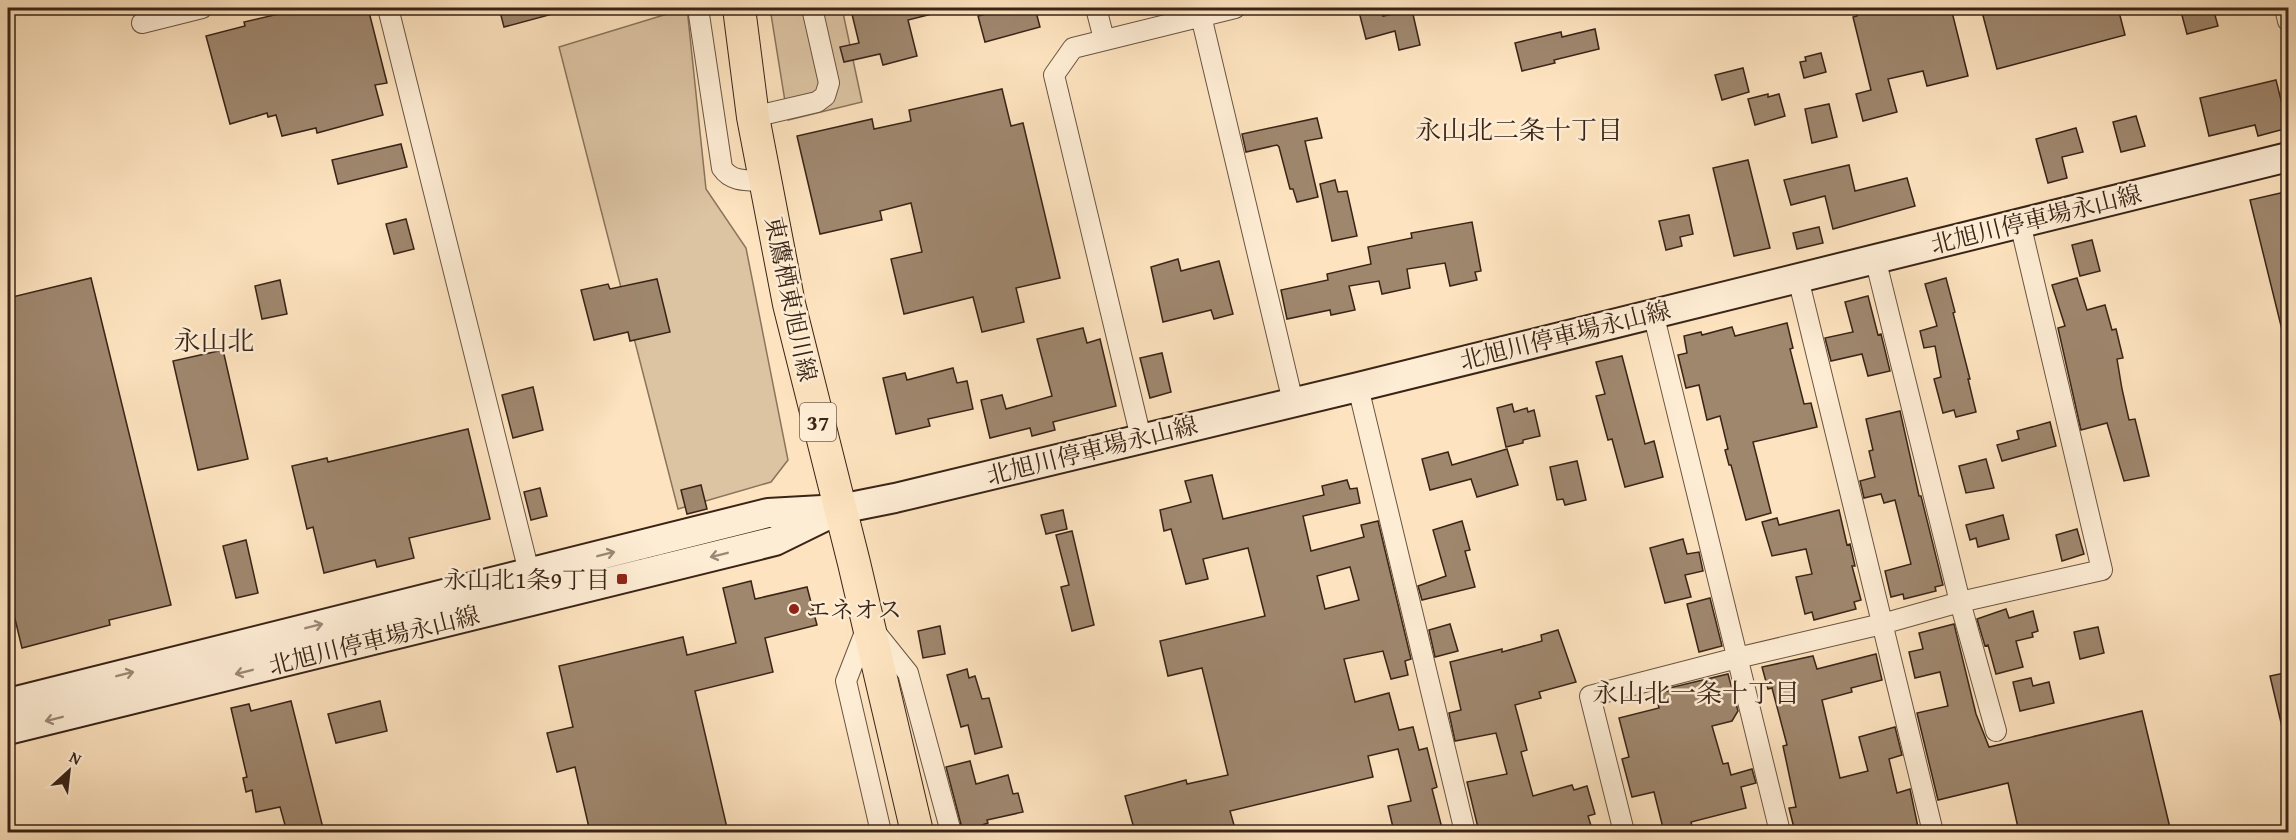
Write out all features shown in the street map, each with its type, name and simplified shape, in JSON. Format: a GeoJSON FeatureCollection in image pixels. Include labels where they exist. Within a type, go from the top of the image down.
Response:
{"type":"FeatureCollection","features":[{"type":"Feature","properties":{"kind":"main road","name":"東鷹栖東旭川線"},"geometry":{"type":"LineString","coordinates":[[739,8],[753,117],[789,304],[917,832]]}},
{"type":"Feature","properties":{"kind":"main road","name":"北旭川停車場永山線"},"geometry":{"type":"LineString","coordinates":[[8,703],[768,513],[840,509],[896,498],[1358,387],[2289,157]]}},
{"type":"Feature","properties":{"kind":"main road","name":"北旭川停車場永山線"},"geometry":{"type":"LineString","coordinates":[[8,730],[775,541],[840,509]]}},
{"type":"Feature","properties":{"kind":"street"},"geometry":{"type":"LineString","coordinates":[[142,23],[202,8]]}},
{"type":"Feature","properties":{"kind":"street"},"geometry":{"type":"LineString","coordinates":[[388,8],[537,601]]}},
{"type":"Feature","properties":{"kind":"street"},"geometry":{"type":"LineString","coordinates":[[698,8],[722,168],[727,176],[736,180],[766,181]]}},
{"type":"Feature","properties":{"kind":"street"},"geometry":{"type":"LineString","coordinates":[[753,117],[817,102],[828,90],[829,83],[812,8]]}},
{"type":"Feature","properties":{"kind":"street"},"geometry":{"type":"LineString","coordinates":[[1096,8],[1104,39]]}},
{"type":"Feature","properties":{"kind":"street"},"geometry":{"type":"LineString","coordinates":[[1141,438],[1054,75],[1073,48],[1235,8]]}},
{"type":"Feature","properties":{"kind":"street"},"geometry":{"type":"LineString","coordinates":[[2285,8],[2289,21]]}},
{"type":"Feature","properties":{"kind":"street"},"geometry":{"type":"LineString","coordinates":[[1201,16],[1293,402]]}},
{"type":"Feature","properties":{"kind":"street"},"geometry":{"type":"LineString","coordinates":[[1624,832],[1590,696],[1882,624],[1960,602],[2102,570],[2020,223]]}},
{"type":"Feature","properties":{"kind":"street"},"geometry":{"type":"LineString","coordinates":[[1875,258],[1960,602],[1996,731]]}},
{"type":"Feature","properties":{"kind":"street"},"geometry":{"type":"LineString","coordinates":[[1798,278],[1933,832]]}},
{"type":"Feature","properties":{"kind":"street"},"geometry":{"type":"LineString","coordinates":[[1653,313],[1780,832]]}},
{"type":"Feature","properties":{"kind":"street"},"geometry":{"type":"LineString","coordinates":[[1358,387],[1465,832]]}},
{"type":"Feature","properties":{"kind":"street"},"geometry":{"type":"LineString","coordinates":[[868,623],[846,681],[881,832]]}},
{"type":"Feature","properties":{"kind":"street"},"geometry":{"type":"LineString","coordinates":[[868,623],[908,673],[951,832]]}},
{"type":"Feature","properties":{"kind":"shaded area"},"geometry":{"type":"Polygon","coordinates":[[[676,8],[687,8],[706,189],[746,248],[788,460],[771,482],[678,509],[559,47],[677,11],[676,8]]]}},
{"type":"Feature","properties":{"kind":"shaded area"},"geometry":{"type":"Polygon","coordinates":[[[770,8],[842,8],[862,102],[788,120],[770,8]]]}},
{"type":"Feature","properties":{"kind":"building"},"geometry":{"type":"Polygon","coordinates":[[[304,8],[368,8],[387,83],[375,85],[383,115],[317,133],[316,128],[282,136],[276,115],[268,117],[267,113],[230,124],[206,36],[245,26],[244,22],[304,8]]]}},
{"type":"Feature","properties":{"kind":"building"},"geometry":{"type":"Polygon","coordinates":[[[499,8],[560,8],[560,12],[504,27],[499,8]]]}},
{"type":"Feature","properties":{"kind":"building"},"geometry":{"type":"Polygon","coordinates":[[[935,8],[936,13],[908,20],[917,56],[883,65],[880,54],[844,62],[840,47],[859,43],[851,10],[935,8]]]}},
{"type":"Feature","properties":{"kind":"building"},"geometry":{"type":"Polygon","coordinates":[[[1013,8],[1035,8],[1040,27],[985,42],[978,16],[1013,8]]]}},
{"type":"Feature","properties":{"kind":"building"},"geometry":{"type":"Polygon","coordinates":[[[1358,8],[1381,8],[1383,16],[1412,10],[1420,45],[1399,50],[1395,31],[1366,39],[1358,8]]]}},
{"type":"Feature","properties":{"kind":"building"},"geometry":{"type":"Polygon","coordinates":[[[1855,8],[1951,8],[1968,76],[1927,86],[1923,71],[1888,79],[1897,112],[1863,121],[1856,94],[1871,90],[1853,17],[1857,16],[1855,8]]]}},
{"type":"Feature","properties":{"kind":"building"},"geometry":{"type":"Polygon","coordinates":[[[1981,8],[2118,8],[2125,35],[1997,69],[1981,8]]]}},
{"type":"Feature","properties":{"kind":"building"},"geometry":{"type":"Polygon","coordinates":[[[2180,8],[2213,8],[2218,26],[2187,34],[2180,8]]]}},
{"type":"Feature","properties":{"kind":"building"},"geometry":{"type":"Polygon","coordinates":[[[1595,29],[1599,49],[1522,71],[1515,43],[1561,32],[1562,37],[1595,29]]]}},
{"type":"Feature","properties":{"kind":"building"},"geometry":{"type":"Polygon","coordinates":[[[1821,53],[1826,72],[1804,78],[1800,62],[1806,61],[1805,57],[1821,53]]]}},
{"type":"Feature","properties":{"kind":"building"},"geometry":{"type":"Polygon","coordinates":[[[1743,68],[1749,92],[1722,100],[1715,75],[1743,68]]]}},
{"type":"Feature","properties":{"kind":"building"},"geometry":{"type":"Polygon","coordinates":[[[2276,80],[2288,128],[2258,136],[2255,125],[2209,136],[2200,98],[2276,80]]]}},
{"type":"Feature","properties":{"kind":"building"},"geometry":{"type":"Polygon","coordinates":[[[1002,89],[1011,126],[1023,123],[1060,278],[1016,288],[1024,322],[982,332],[973,297],[904,314],[891,259],[922,252],[911,203],[880,211],[882,220],[820,234],[797,136],[872,119],[874,129],[911,121],[909,110],[1002,89]]]}},
{"type":"Feature","properties":{"kind":"building"},"geometry":{"type":"Polygon","coordinates":[[[1768,94],[1768,97],[1779,94],[1785,116],[1755,125],[1748,99],[1768,94]]]}},
{"type":"Feature","properties":{"kind":"building"},"geometry":{"type":"Polygon","coordinates":[[[1829,104],[1837,137],[1812,143],[1805,109],[1829,104]]]}},
{"type":"Feature","properties":{"kind":"building"},"geometry":{"type":"Polygon","coordinates":[[[2136,116],[2145,146],[2121,152],[2113,122],[2136,116]]]}},
{"type":"Feature","properties":{"kind":"building"},"geometry":{"type":"Polygon","coordinates":[[[1317,118],[1322,138],[1305,141],[1318,197],[1297,202],[1293,189],[1290,189],[1279,147],[1277,145],[1246,152],[1242,134],[1317,118]]]}},
{"type":"Feature","properties":{"kind":"building"},"geometry":{"type":"Polygon","coordinates":[[[2076,128],[2083,152],[2062,157],[2067,178],[2048,183],[2036,139],[2076,128]]]}},
{"type":"Feature","properties":{"kind":"building"},"geometry":{"type":"Polygon","coordinates":[[[401,144],[407,167],[338,184],[332,160],[401,144]]]}},
{"type":"Feature","properties":{"kind":"building"},"geometry":{"type":"Polygon","coordinates":[[[1748,160],[1770,248],[1734,256],[1713,168],[1748,160]]]}},
{"type":"Feature","properties":{"kind":"building"},"geometry":{"type":"Polygon","coordinates":[[[1849,165],[1855,191],[1907,178],[1915,206],[1833,229],[1825,196],[1791,205],[1784,180],[1849,165]]]}},
{"type":"Feature","properties":{"kind":"building"},"geometry":{"type":"Polygon","coordinates":[[[1335,180],[1338,192],[1347,191],[1357,236],[1332,241],[1320,184],[1335,180]]]}},
{"type":"Feature","properties":{"kind":"building"},"geometry":{"type":"Polygon","coordinates":[[[2289,191],[2289,333],[2283,334],[2250,200],[2289,191]]]}},
{"type":"Feature","properties":{"kind":"building"},"geometry":{"type":"Polygon","coordinates":[[[1689,215],[1693,234],[1680,237],[1682,246],[1666,250],[1659,221],[1689,215]]]}},
{"type":"Feature","properties":{"kind":"building"},"geometry":{"type":"Polygon","coordinates":[[[406,219],[414,249],[394,254],[386,224],[406,219]]]}},
{"type":"Feature","properties":{"kind":"building"},"geometry":{"type":"Polygon","coordinates":[[[1472,222],[1481,271],[1475,272],[1477,280],[1450,286],[1445,263],[1407,269],[1410,288],[1382,294],[1379,281],[1349,286],[1355,310],[1331,315],[1330,310],[1287,319],[1281,290],[1328,280],[1327,274],[1371,264],[1368,247],[1412,238],[1411,233],[1472,222]]]}},
{"type":"Feature","properties":{"kind":"building"},"geometry":{"type":"Polygon","coordinates":[[[1819,227],[1823,243],[1797,249],[1793,233],[1819,227]]]}},
{"type":"Feature","properties":{"kind":"building"},"geometry":{"type":"Polygon","coordinates":[[[2092,240],[2100,271],[2080,276],[2072,245],[2092,240]]]}},
{"type":"Feature","properties":{"kind":"building"},"geometry":{"type":"Polygon","coordinates":[[[1178,259],[1181,271],[1219,261],[1233,314],[1214,319],[1211,310],[1163,322],[1151,267],[1178,259]]]}},
{"type":"Feature","properties":{"kind":"building"},"geometry":{"type":"Polygon","coordinates":[[[91,278],[171,605],[109,620],[110,625],[22,648],[8,590],[8,298],[91,278]]]}},
{"type":"Feature","properties":{"kind":"building"},"geometry":{"type":"Polygon","coordinates":[[[1946,278],[1976,412],[1956,417],[1954,410],[1943,413],[1934,379],[1941,377],[1935,346],[1924,348],[1920,331],[1937,326],[1925,284],[1946,278]]]}},
{"type":"Feature","properties":{"kind":"building"},"geometry":{"type":"Polygon","coordinates":[[[2077,278],[2087,310],[2105,305],[2112,330],[2116,329],[2123,358],[2117,359],[2122,389],[2129,420],[2135,419],[2149,476],[2124,481],[2107,423],[2081,430],[2058,328],[2065,326],[2052,285],[2077,278]]]}},
{"type":"Feature","properties":{"kind":"building"},"geometry":{"type":"Polygon","coordinates":[[[657,279],[670,332],[630,341],[628,332],[594,340],[581,290],[608,284],[610,289],[657,279]]]}},
{"type":"Feature","properties":{"kind":"building"},"geometry":{"type":"Polygon","coordinates":[[[280,280],[287,314],[262,319],[255,286],[280,280]]]}},
{"type":"Feature","properties":{"kind":"building"},"geometry":{"type":"Polygon","coordinates":[[[1868,296],[1890,371],[1868,376],[1862,354],[1831,361],[1825,338],[1853,332],[1845,302],[1868,296]]]}},
{"type":"Feature","properties":{"kind":"building"},"geometry":{"type":"Polygon","coordinates":[[[1787,323],[1793,348],[1790,349],[1804,404],[1811,403],[1817,427],[1753,442],[1771,513],[1746,520],[1725,450],[1728,449],[1720,416],[1707,420],[1699,385],[1686,388],[1678,355],[1687,353],[1684,336],[1701,332],[1702,335],[1732,327],[1735,336],[1787,323]]]}},
{"type":"Feature","properties":{"kind":"building"},"geometry":{"type":"Polygon","coordinates":[[[1083,328],[1087,343],[1100,339],[1116,406],[1053,422],[1055,430],[1032,436],[1030,428],[990,438],[981,400],[1002,395],[1006,409],[1052,396],[1037,339],[1083,328]]]}},
{"type":"Feature","properties":{"kind":"building"},"geometry":{"type":"Polygon","coordinates":[[[223,350],[248,459],[198,470],[173,361],[223,350]]]}},
{"type":"Feature","properties":{"kind":"building"},"geometry":{"type":"Polygon","coordinates":[[[1162,353],[1171,392],[1150,398],[1140,358],[1162,353]]]}},
{"type":"Feature","properties":{"kind":"building"},"geometry":{"type":"Polygon","coordinates":[[[1622,356],[1645,444],[1654,441],[1663,477],[1625,487],[1612,439],[1608,440],[1596,396],[1605,394],[1596,362],[1622,356]]]}},
{"type":"Feature","properties":{"kind":"building"},"geometry":{"type":"Polygon","coordinates":[[[953,368],[957,383],[967,381],[973,409],[928,419],[930,426],[896,434],[883,378],[905,373],[907,380],[953,368]]]}},
{"type":"Feature","properties":{"kind":"building"},"geometry":{"type":"Polygon","coordinates":[[[533,387],[543,430],[513,438],[502,395],[533,387]]]}},
{"type":"Feature","properties":{"kind":"building"},"geometry":{"type":"Polygon","coordinates":[[[1512,404],[1514,412],[1527,408],[1528,412],[1534,410],[1540,436],[1506,447],[1497,408],[1512,404]]]}},
{"type":"Feature","properties":{"kind":"building"},"geometry":{"type":"Polygon","coordinates":[[[1900,411],[1919,496],[1921,496],[1943,585],[1935,587],[1936,591],[1904,599],[1903,594],[1891,597],[1885,571],[1911,564],[1895,500],[1884,503],[1881,494],[1864,498],[1860,481],[1875,477],[1869,451],[1873,450],[1866,419],[1900,411]]]}},
{"type":"Feature","properties":{"kind":"building"},"geometry":{"type":"Polygon","coordinates":[[[2050,422],[2056,446],[2002,461],[1997,445],[2019,439],[2017,431],[2050,422]]]}},
{"type":"Feature","properties":{"kind":"building"},"geometry":{"type":"Polygon","coordinates":[[[468,429],[490,519],[409,538],[414,558],[377,567],[375,560],[324,573],[313,527],[307,529],[292,466],[327,458],[328,462],[468,429]]]}},
{"type":"Feature","properties":{"kind":"building"},"geometry":{"type":"Polygon","coordinates":[[[1507,449],[1518,485],[1477,497],[1471,479],[1430,490],[1422,459],[1448,452],[1452,465],[1507,449]]]}},
{"type":"Feature","properties":{"kind":"building"},"geometry":{"type":"Polygon","coordinates":[[[1986,459],[1994,488],[1966,493],[1959,466],[1986,459]]]}},
{"type":"Feature","properties":{"kind":"building"},"geometry":{"type":"Polygon","coordinates":[[[1577,461],[1586,500],[1565,505],[1563,499],[1557,500],[1550,467],[1577,461]]]}},
{"type":"Feature","properties":{"kind":"building"},"geometry":{"type":"Polygon","coordinates":[[[1212,475],[1223,519],[1324,495],[1322,486],[1347,480],[1350,489],[1357,488],[1360,503],[1303,516],[1311,551],[1364,537],[1361,525],[1378,521],[1411,659],[1405,661],[1408,675],[1391,679],[1383,651],[1344,659],[1355,702],[1389,693],[1399,730],[1413,727],[1419,750],[1427,748],[1437,787],[1432,789],[1443,832],[1394,832],[1388,806],[1411,801],[1398,749],[1368,756],[1373,777],[1230,811],[1236,832],[1172,832],[1170,826],[1135,832],[1125,796],[1186,780],[1187,784],[1228,775],[1202,668],[1168,676],[1160,641],[1265,616],[1248,548],[1203,559],[1208,579],[1186,584],[1171,529],[1164,531],[1160,510],[1191,502],[1185,481],[1212,475]],[[1350,567],[1317,576],[1325,609],[1359,600],[1350,567]]]}},
{"type":"Feature","properties":{"kind":"building"},"geometry":{"type":"Polygon","coordinates":[[[701,485],[707,509],[687,514],[681,490],[701,485]]]}},
{"type":"Feature","properties":{"kind":"building"},"geometry":{"type":"Polygon","coordinates":[[[540,488],[547,516],[531,520],[524,492],[540,488]]]}},
{"type":"Feature","properties":{"kind":"building"},"geometry":{"type":"Polygon","coordinates":[[[1063,510],[1067,529],[1046,534],[1041,515],[1063,510]]]}},
{"type":"Feature","properties":{"kind":"building"},"geometry":{"type":"Polygon","coordinates":[[[1839,510],[1847,545],[1850,544],[1855,566],[1852,566],[1861,600],[1854,602],[1856,609],[1814,620],[1812,612],[1805,614],[1796,577],[1812,574],[1806,549],[1772,556],[1762,522],[1777,518],[1779,525],[1839,510]]]}},
{"type":"Feature","properties":{"kind":"building"},"geometry":{"type":"Polygon","coordinates":[[[2003,515],[2009,539],[1978,547],[1976,538],[1970,540],[1966,525],[2003,515]]]}},
{"type":"Feature","properties":{"kind":"building"},"geometry":{"type":"Polygon","coordinates":[[[1462,521],[1470,550],[1465,551],[1475,587],[1422,600],[1418,586],[1446,576],[1433,530],[1462,521]]]}},
{"type":"Feature","properties":{"kind":"building"},"geometry":{"type":"Polygon","coordinates":[[[2077,529],[2084,554],[2062,561],[2056,535],[2077,529]]]}},
{"type":"Feature","properties":{"kind":"building"},"geometry":{"type":"Polygon","coordinates":[[[1072,531],[1094,625],[1072,631],[1061,587],[1069,585],[1056,535],[1072,531]]]}},
{"type":"Feature","properties":{"kind":"building"},"geometry":{"type":"Polygon","coordinates":[[[1683,539],[1687,554],[1699,552],[1703,571],[1685,575],[1691,597],[1665,603],[1650,548],[1683,539]]]}},
{"type":"Feature","properties":{"kind":"building"},"geometry":{"type":"Polygon","coordinates":[[[246,540],[258,593],[236,598],[223,546],[246,540]]]}},
{"type":"Feature","properties":{"kind":"building"},"geometry":{"type":"Polygon","coordinates":[[[751,581],[755,599],[807,587],[817,625],[765,638],[773,672],[695,691],[728,832],[590,832],[575,767],[557,772],[547,733],[573,727],[559,666],[683,637],[687,655],[736,643],[723,588],[751,581]]]}},
{"type":"Feature","properties":{"kind":"building"},"geometry":{"type":"Polygon","coordinates":[[[1710,598],[1722,646],[1699,652],[1687,604],[1710,598]]]}},
{"type":"Feature","properties":{"kind":"building"},"geometry":{"type":"Polygon","coordinates":[[[2006,609],[2009,618],[2033,611],[2038,631],[2032,633],[2033,637],[2016,641],[2023,667],[1996,674],[1988,645],[1985,646],[1977,619],[2006,609]]]}},
{"type":"Feature","properties":{"kind":"building"},"geometry":{"type":"Polygon","coordinates":[[[1450,624],[1458,651],[1435,657],[1429,630],[1450,624]]]}},
{"type":"Feature","properties":{"kind":"building"},"geometry":{"type":"Polygon","coordinates":[[[1954,624],[1976,714],[1989,747],[2142,711],[2171,832],[2019,832],[2008,783],[1938,800],[1917,713],[1948,706],[1940,672],[1915,678],[1909,652],[1923,649],[1919,633],[1954,624]]]}},
{"type":"Feature","properties":{"kind":"building"},"geometry":{"type":"Polygon","coordinates":[[[940,626],[945,654],[923,658],[918,631],[940,626]]]}},
{"type":"Feature","properties":{"kind":"building"},"geometry":{"type":"Polygon","coordinates":[[[2098,627],[2104,653],[2080,659],[2074,632],[2098,627]]]}},
{"type":"Feature","properties":{"kind":"building"},"geometry":{"type":"Polygon","coordinates":[[[1558,630],[1576,682],[1539,692],[1541,698],[1515,705],[1527,750],[1521,752],[1533,796],[1572,785],[1574,790],[1587,786],[1595,814],[1588,816],[1593,832],[1479,832],[1467,782],[1507,774],[1496,733],[1455,741],[1449,713],[1461,710],[1450,662],[1502,649],[1502,652],[1542,641],[1541,635],[1558,630]]]}},
{"type":"Feature","properties":{"kind":"building"},"geometry":{"type":"Polygon","coordinates":[[[1876,654],[1882,680],[1851,688],[1852,692],[1822,700],[1840,778],[1868,771],[1859,737],[1895,727],[1902,755],[1889,759],[1897,793],[1910,789],[1919,832],[1795,832],[1789,808],[1796,807],[1783,746],[1787,745],[1772,688],[1768,689],[1762,667],[1813,656],[1817,669],[1876,654]]]}},
{"type":"Feature","properties":{"kind":"building"},"geometry":{"type":"Polygon","coordinates":[[[967,669],[969,678],[975,676],[982,699],[989,698],[1002,747],[975,754],[968,725],[961,727],[947,675],[967,669]]]}},
{"type":"Feature","properties":{"kind":"building"},"geometry":{"type":"Polygon","coordinates":[[[2289,672],[2289,731],[2283,731],[2270,676],[2289,672]]]}},
{"type":"Feature","properties":{"kind":"building"},"geometry":{"type":"Polygon","coordinates":[[[1728,674],[1738,711],[1732,721],[1712,726],[1723,764],[1728,763],[1731,775],[1752,769],[1756,783],[1741,787],[1746,808],[1691,822],[1693,830],[1664,832],[1654,792],[1632,797],[1622,759],[1629,757],[1619,718],[1659,708],[1656,694],[1669,691],[1669,688],[1728,674]]]}},
{"type":"Feature","properties":{"kind":"building"},"geometry":{"type":"Polygon","coordinates":[[[2031,678],[2033,686],[2049,682],[2054,703],[2020,711],[2013,682],[2031,678]]]}},
{"type":"Feature","properties":{"kind":"building"},"geometry":{"type":"Polygon","coordinates":[[[291,701],[324,832],[287,832],[280,807],[256,812],[252,790],[246,792],[243,778],[247,777],[231,708],[249,704],[251,711],[291,701]]]}},
{"type":"Feature","properties":{"kind":"building"},"geometry":{"type":"Polygon","coordinates":[[[380,701],[387,731],[336,743],[328,714],[380,701]]]}},
{"type":"Feature","properties":{"kind":"building"},"geometry":{"type":"Polygon","coordinates":[[[970,761],[976,784],[1008,775],[1013,794],[1018,793],[1023,812],[987,820],[988,823],[982,825],[984,832],[963,832],[946,767],[970,761]]]}},
{"type":"Feature","properties":{"kind":"place","name":"永山北1条9丁目"},"geometry":{"type":"Point","coordinates":[622,579]}},
{"type":"Feature","properties":{"kind":"place","name":"エネオス"},"geometry":{"type":"Point","coordinates":[794,609]}},
{"type":"Feature","properties":{"kind":"district","name":"永山北二条十丁目"},"geometry":{"type":"Point","coordinates":[1519,129]}},
{"type":"Feature","properties":{"kind":"district","name":"永山北"},"geometry":{"type":"Point","coordinates":[214,340]}},
{"type":"Feature","properties":{"kind":"district","name":"永山北一条十丁目"},"geometry":{"type":"Point","coordinates":[1696,692]}}]}
